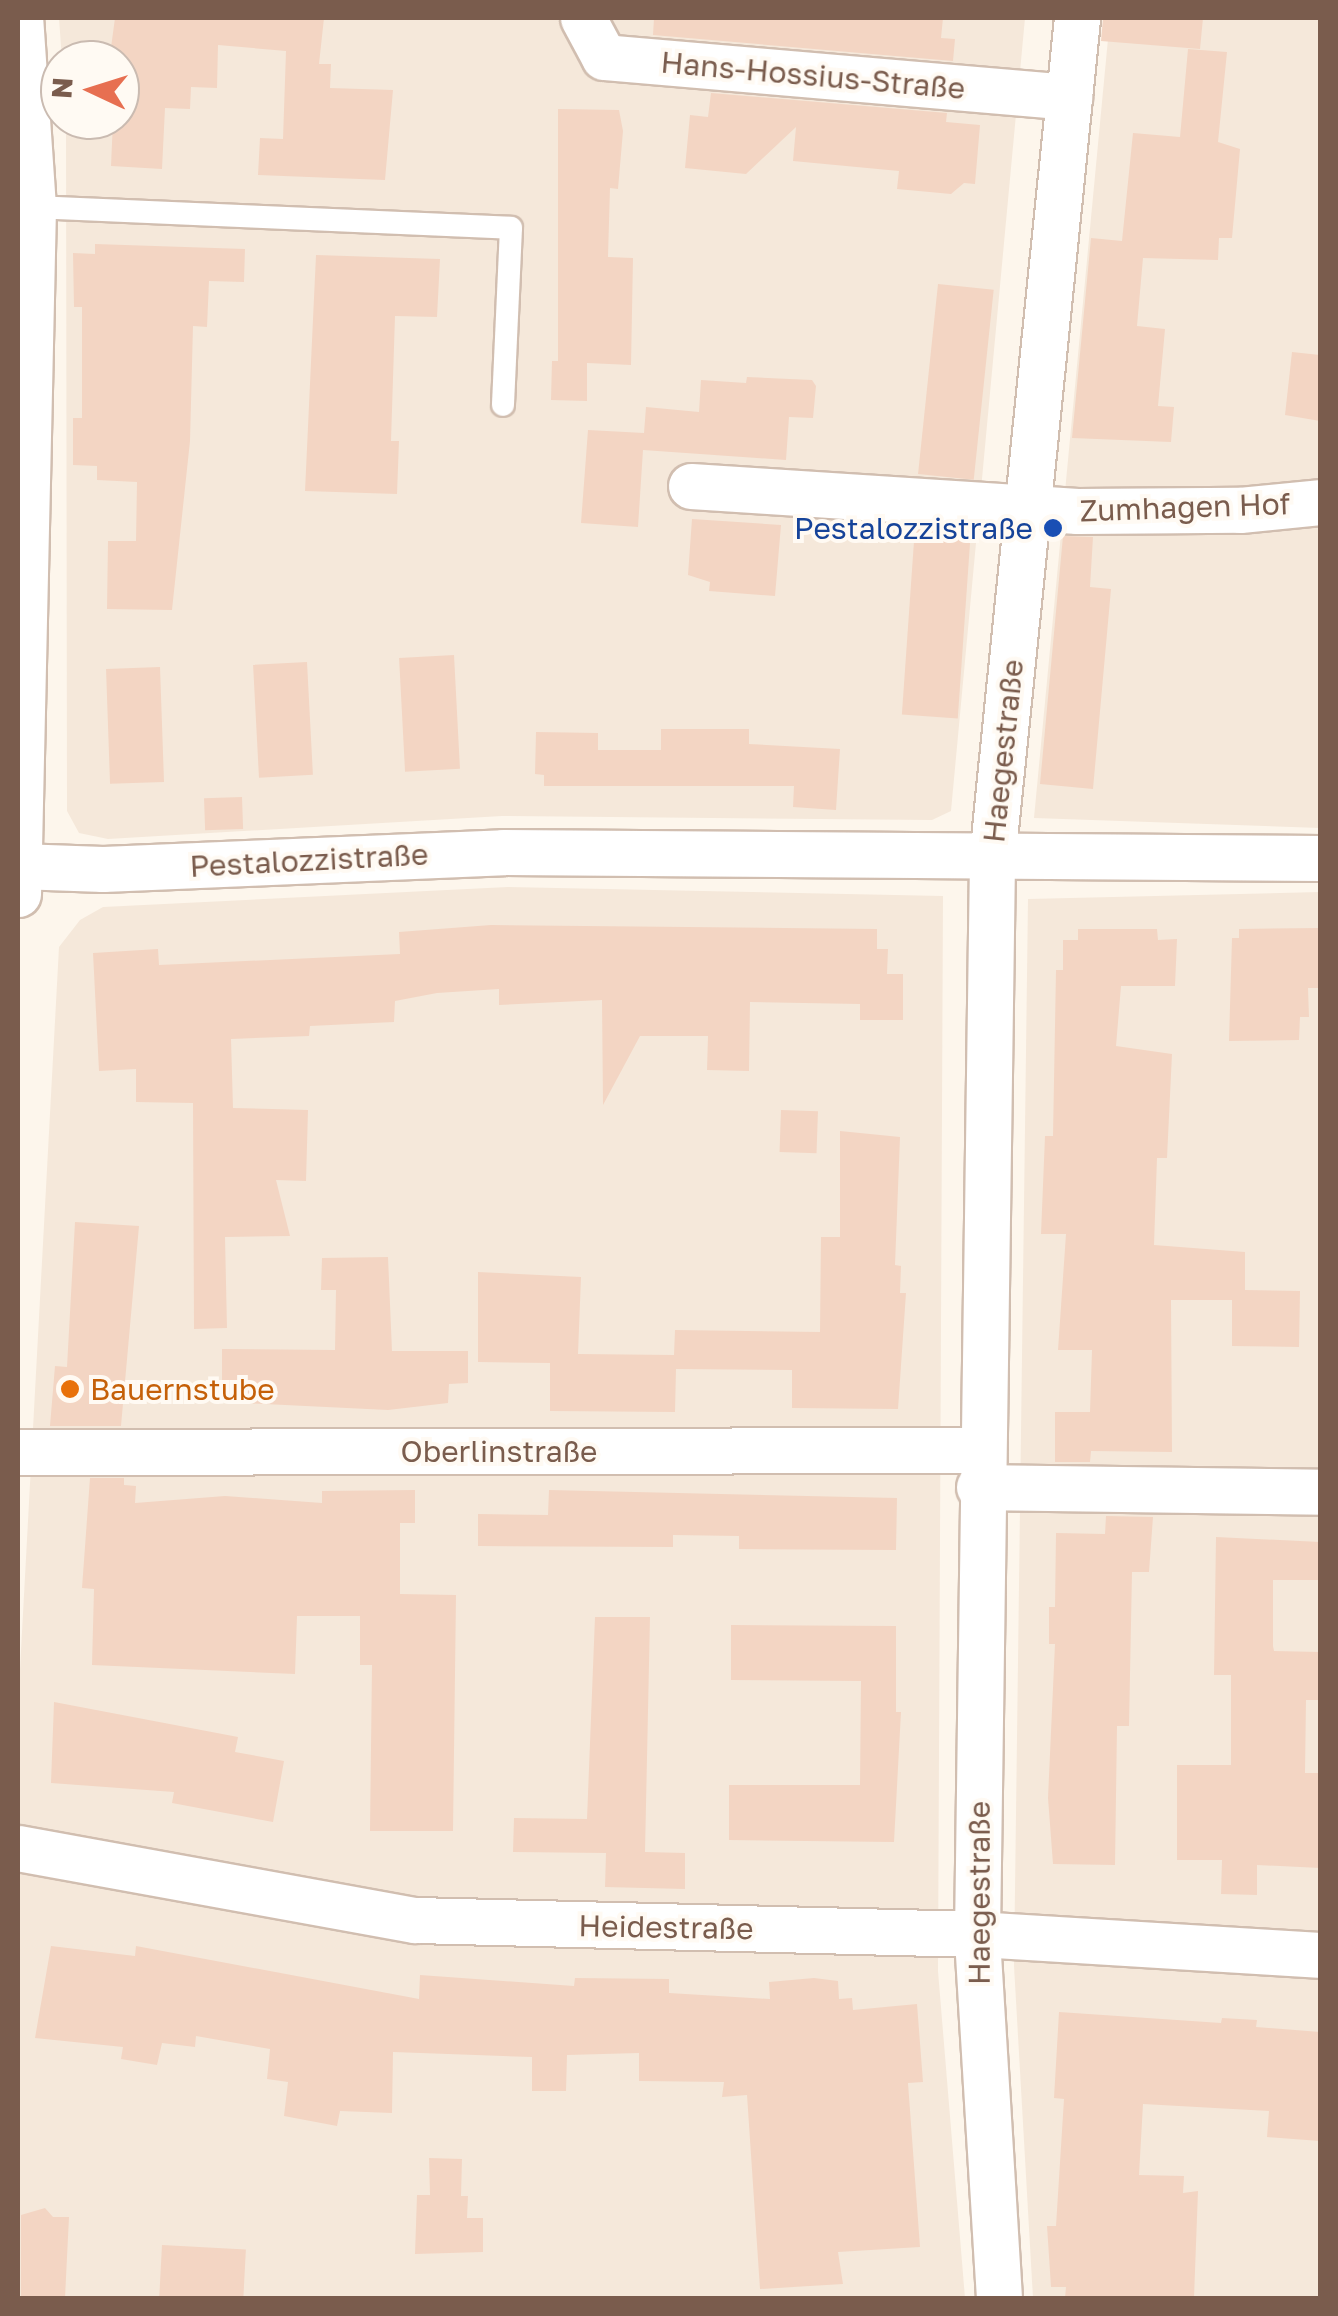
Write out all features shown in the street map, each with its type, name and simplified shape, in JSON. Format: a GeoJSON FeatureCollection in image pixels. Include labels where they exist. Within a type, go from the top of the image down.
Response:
{"type":"FeatureCollection","features":[{"type":"Feature","properties":{"kind":"street","name":"Hans-Hossius-Straße"},"geometry":{"type":"LineString","coordinates":[[582,18],[604,57],[1069,97]]}},
{"type":"Feature","properties":{"kind":"street","name":"Haegestraße"},"geometry":{"type":"LineString","coordinates":[[998,2298],[977,1934],[980,1469],[992,858],[1077,18]]}},
{"type":"Feature","properties":{"kind":"street"},"geometry":{"type":"LineString","coordinates":[[18,876],[32,207],[20,40]]}},
{"type":"Feature","properties":{"kind":"street","name":"Zumhagen Hof"},"geometry":{"type":"LineString","coordinates":[[691,486],[1029,508],[1240,510],[1320,502]]}},
{"type":"Feature","properties":{"kind":"street","name":"Pestalozzistraße"},"geometry":{"type":"LineString","coordinates":[[18,876],[503,852],[1320,858]]}},
{"type":"Feature","properties":{"kind":"street","name":"Oberlinstraße"},"geometry":{"type":"LineString","coordinates":[[18,1452],[980,1469]]}},
{"type":"Feature","properties":{"kind":"street"},"geometry":{"type":"LineString","coordinates":[[980,1469],[1320,1492]]}},
{"type":"Feature","properties":{"kind":"street","name":"Heidestraße"},"geometry":{"type":"LineString","coordinates":[[18,1848],[415,1920],[977,1934],[1320,1955]]}},
{"type":"Feature","properties":{"kind":"lane"},"geometry":{"type":"LineString","coordinates":[[32,207],[511,228],[502,405]]}},
{"type":"Feature","properties":{"kind":"shaded area"},"geometry":{"type":"Polygon","coordinates":[[[59,18],[1025,18],[951,811],[932,820],[502,816],[108,839],[79,833],[67,811],[66,140],[140,140],[140,40],[61,40],[59,18]]]}},
{"type":"Feature","properties":{"kind":"shaded area"},"geometry":{"type":"Polygon","coordinates":[[[1110,18],[1320,18],[1320,828],[1034,818],[1110,18]]]}},
{"type":"Feature","properties":{"kind":"shaded area"},"geometry":{"type":"Polygon","coordinates":[[[508,887],[943,896],[938,1971],[965,2298],[18,2298],[18,1706],[59,947],[80,920],[103,907],[508,887]]]}},
{"type":"Feature","properties":{"kind":"shaded area"},"geometry":{"type":"Polygon","coordinates":[[[1320,892],[1320,2298],[1033,2298],[1014,1966],[1028,899],[1320,892]]]}},
{"type":"Feature","properties":{"kind":"building"},"geometry":{"type":"Polygon","coordinates":[[[115,18],[324,18],[319,64],[331,64],[330,88],[393,90],[385,180],[258,175],[260,138],[283,139],[286,51],[218,45],[217,88],[191,87],[190,109],[165,108],[162,169],[111,166],[112,140],[140,140],[140,40],[112,40],[115,18]]]}},
{"type":"Feature","properties":{"kind":"building"},"geometry":{"type":"Polygon","coordinates":[[[654,18],[943,18],[941,38],[955,39],[953,61],[653,35],[654,18]]]}},
{"type":"Feature","properties":{"kind":"building"},"geometry":{"type":"Polygon","coordinates":[[[1103,18],[1203,18],[1200,49],[1101,41],[1103,18]]]}},
{"type":"Feature","properties":{"kind":"building"},"geometry":{"type":"Polygon","coordinates":[[[1188,49],[1227,52],[1218,142],[1240,149],[1232,238],[1219,238],[1218,260],[1143,258],[1137,326],[1165,329],[1158,406],[1174,407],[1171,442],[1072,438],[1091,238],[1122,241],[1133,133],[1180,137],[1188,49]]]}},
{"type":"Feature","properties":{"kind":"building"},"geometry":{"type":"Polygon","coordinates":[[[711,93],[947,113],[946,122],[980,125],[975,184],[964,183],[951,194],[897,189],[899,171],[793,161],[796,127],[746,174],[685,168],[690,115],[708,117],[711,93]]]}},
{"type":"Feature","properties":{"kind":"building"},"geometry":{"type":"Polygon","coordinates":[[[558,109],[619,110],[623,131],[618,189],[610,188],[608,257],[633,258],[631,365],[587,363],[587,401],[551,400],[552,361],[558,361],[558,109]]]}},
{"type":"Feature","properties":{"kind":"building"},"geometry":{"type":"Polygon","coordinates":[[[95,244],[245,249],[244,282],[209,281],[207,327],[193,326],[190,441],[172,610],[107,609],[108,541],[136,541],[137,482],[97,480],[97,466],[73,465],[73,418],[82,418],[82,307],[74,307],[73,253],[95,254],[95,244]]]}},
{"type":"Feature","properties":{"kind":"building"},"geometry":{"type":"Polygon","coordinates":[[[316,255],[440,259],[437,317],[395,316],[391,441],[399,441],[397,494],[305,491],[316,255]]]}},
{"type":"Feature","properties":{"kind":"building"},"geometry":{"type":"Polygon","coordinates":[[[938,284],[994,290],[974,480],[918,474],[938,284]]]}},
{"type":"Feature","properties":{"kind":"building"},"geometry":{"type":"Polygon","coordinates":[[[1292,352],[1320,355],[1320,421],[1285,415],[1292,352]]]}},
{"type":"Feature","properties":{"kind":"building"},"geometry":{"type":"Polygon","coordinates":[[[747,377],[812,380],[816,386],[813,418],[789,417],[786,460],[643,450],[638,527],[581,523],[588,430],[644,433],[646,407],[699,412],[701,380],[746,383],[747,377]]]}},
{"type":"Feature","properties":{"kind":"building"},"geometry":{"type":"Polygon","coordinates":[[[692,519],[781,525],[775,596],[709,591],[710,582],[688,575],[692,519]]]}},
{"type":"Feature","properties":{"kind":"building"},"geometry":{"type":"Polygon","coordinates":[[[915,527],[971,531],[958,718],[902,715],[915,527]]]}},
{"type":"Feature","properties":{"kind":"building"},"geometry":{"type":"Polygon","coordinates":[[[1063,536],[1093,537],[1090,587],[1111,589],[1093,789],[1040,784],[1063,536]]]}},
{"type":"Feature","properties":{"kind":"building"},"geometry":{"type":"Polygon","coordinates":[[[454,655],[460,769],[405,772],[399,658],[454,655]]]}},
{"type":"Feature","properties":{"kind":"building"},"geometry":{"type":"Polygon","coordinates":[[[307,662],[313,775],[259,778],[253,665],[307,662]]]}},
{"type":"Feature","properties":{"kind":"building"},"geometry":{"type":"Polygon","coordinates":[[[160,667],[164,782],[110,784],[106,669],[160,667]]]}},
{"type":"Feature","properties":{"kind":"building"},"geometry":{"type":"Polygon","coordinates":[[[661,729],[749,729],[749,744],[840,749],[836,810],[793,807],[794,786],[544,786],[544,775],[535,774],[536,732],[598,733],[598,750],[661,750],[661,729]]]}},
{"type":"Feature","properties":{"kind":"building"},"geometry":{"type":"Polygon","coordinates":[[[242,797],[243,829],[205,830],[204,798],[242,797]]]}},
{"type":"Feature","properties":{"kind":"building"},"geometry":{"type":"Polygon","coordinates":[[[491,925],[877,929],[877,949],[888,949],[887,974],[903,974],[903,1020],[860,1020],[860,1004],[750,1002],[749,1071],[707,1070],[708,1036],[640,1036],[603,1105],[602,1000],[499,1005],[499,989],[437,993],[395,1001],[394,1022],[310,1026],[309,1036],[231,1039],[233,1108],[308,1110],[306,1181],[276,1180],[290,1236],[225,1237],[227,1328],[194,1329],[193,1103],[136,1102],[136,1069],[99,1071],[93,953],[158,949],[159,965],[400,954],[399,932],[491,925]]]}},
{"type":"Feature","properties":{"kind":"building"},"geometry":{"type":"Polygon","coordinates":[[[1320,928],[1320,988],[1308,988],[1309,1017],[1300,1017],[1299,1040],[1229,1041],[1232,938],[1239,938],[1239,929],[1320,928]]]}},
{"type":"Feature","properties":{"kind":"building"},"geometry":{"type":"Polygon","coordinates":[[[1078,929],[1157,929],[1158,940],[1177,939],[1175,986],[1121,986],[1116,1046],[1172,1054],[1167,1158],[1157,1158],[1154,1245],[1245,1252],[1245,1290],[1300,1291],[1299,1347],[1232,1346],[1232,1300],[1171,1300],[1172,1452],[1091,1451],[1090,1462],[1055,1462],[1055,1412],[1090,1412],[1092,1350],[1058,1350],[1066,1234],[1041,1234],[1045,1136],[1053,1136],[1056,970],[1063,970],[1063,940],[1078,940],[1078,929]]]}},
{"type":"Feature","properties":{"kind":"building"},"geometry":{"type":"Polygon","coordinates":[[[781,1110],[818,1111],[817,1153],[780,1152],[781,1110]]]}},
{"type":"Feature","properties":{"kind":"building"},"geometry":{"type":"Polygon","coordinates":[[[840,1131],[900,1137],[895,1265],[901,1266],[900,1293],[906,1293],[898,1409],[792,1408],[792,1370],[676,1369],[675,1412],[550,1411],[550,1363],[478,1362],[478,1272],[581,1277],[578,1354],[674,1355],[675,1330],[820,1332],[821,1237],[840,1237],[840,1131]]]}},
{"type":"Feature","properties":{"kind":"building"},"geometry":{"type":"Polygon","coordinates":[[[75,1222],[139,1226],[121,1426],[50,1426],[55,1366],[67,1367],[75,1222]]]}},
{"type":"Feature","properties":{"kind":"building"},"geometry":{"type":"Polygon","coordinates":[[[388,1257],[392,1351],[468,1351],[468,1383],[449,1384],[448,1403],[388,1410],[222,1402],[222,1349],[335,1350],[336,1290],[321,1290],[322,1258],[388,1257]]]}},
{"type":"Feature","properties":{"kind":"building"},"geometry":{"type":"Polygon","coordinates":[[[90,1478],[124,1478],[124,1485],[136,1486],[135,1503],[225,1496],[322,1503],[322,1491],[415,1490],[415,1523],[400,1523],[400,1594],[456,1595],[453,1831],[370,1831],[372,1665],[360,1665],[360,1616],[297,1616],[295,1674],[92,1665],[94,1589],[82,1588],[90,1478]]]}},
{"type":"Feature","properties":{"kind":"building"},"geometry":{"type":"Polygon","coordinates":[[[549,1490],[897,1498],[896,1550],[739,1549],[739,1536],[673,1535],[673,1547],[478,1546],[478,1514],[548,1515],[549,1490]]]}},
{"type":"Feature","properties":{"kind":"building"},"geometry":{"type":"Polygon","coordinates":[[[1106,1516],[1153,1517],[1149,1572],[1132,1572],[1129,1726],[1117,1726],[1115,1865],[1053,1864],[1048,1798],[1055,1644],[1049,1644],[1049,1607],[1055,1607],[1056,1533],[1105,1534],[1106,1516]]]}},
{"type":"Feature","properties":{"kind":"building"},"geometry":{"type":"Polygon","coordinates":[[[1216,1537],[1320,1542],[1320,1580],[1273,1580],[1273,1646],[1274,1651],[1320,1652],[1320,1700],[1306,1700],[1305,1773],[1320,1773],[1320,1868],[1257,1865],[1257,1895],[1221,1894],[1222,1860],[1177,1860],[1177,1765],[1231,1765],[1231,1675],[1214,1675],[1216,1537]]]}},
{"type":"Feature","properties":{"kind":"building"},"geometry":{"type":"Polygon","coordinates":[[[595,1617],[650,1617],[645,1852],[685,1853],[685,1889],[605,1887],[606,1853],[513,1852],[514,1818],[587,1819],[595,1617]]]}},
{"type":"Feature","properties":{"kind":"building"},"geometry":{"type":"Polygon","coordinates":[[[731,1625],[896,1626],[896,1712],[901,1712],[894,1842],[729,1840],[729,1785],[860,1785],[861,1681],[731,1680],[731,1625]]]}},
{"type":"Feature","properties":{"kind":"building"},"geometry":{"type":"Polygon","coordinates":[[[54,1702],[238,1737],[235,1752],[284,1761],[273,1822],[172,1803],[174,1792],[51,1783],[54,1702]]]}},
{"type":"Feature","properties":{"kind":"building"},"geometry":{"type":"Polygon","coordinates":[[[51,1946],[135,1956],[136,1946],[419,1999],[420,1975],[574,1986],[575,1978],[669,1979],[669,1993],[770,1999],[769,1982],[814,1978],[838,1981],[839,1999],[852,1998],[853,2010],[917,2004],[923,2082],[908,2083],[920,2247],[838,2252],[843,2284],[760,2289],[747,2095],[722,2097],[724,2082],[639,2081],[639,2053],[567,2055],[566,2091],[532,2091],[532,2057],[393,2052],[392,2113],[340,2111],[337,2126],[284,2116],[288,2082],[267,2079],[270,2049],[196,2036],[195,2047],[162,2043],[157,2065],[121,2059],[123,2047],[35,2038],[51,1946]]]}},
{"type":"Feature","properties":{"kind":"building"},"geometry":{"type":"Polygon","coordinates":[[[1059,2012],[1221,2023],[1222,2018],[1257,2020],[1256,2027],[1320,2032],[1320,2141],[1267,2137],[1269,2111],[1143,2104],[1139,2175],[1184,2176],[1183,2193],[1198,2191],[1194,2298],[1065,2298],[1066,2287],[1051,2287],[1047,2226],[1056,2226],[1064,2099],[1054,2098],[1059,2012]]]}},
{"type":"Feature","properties":{"kind":"building"},"geometry":{"type":"Polygon","coordinates":[[[429,2158],[462,2159],[461,2196],[468,2196],[467,2218],[483,2218],[483,2252],[415,2254],[417,2195],[430,2195],[429,2158]]]}},
{"type":"Feature","properties":{"kind":"building"},"geometry":{"type":"Polygon","coordinates":[[[45,2208],[53,2217],[69,2217],[65,2298],[21,2298],[21,2215],[45,2208]]]}},
{"type":"Feature","properties":{"kind":"building"},"geometry":{"type":"Polygon","coordinates":[[[162,2245],[246,2249],[243,2298],[159,2298],[162,2245]]]}},
{"type":"Feature","properties":{"kind":"place","name":"Pestalozzistraße"},"geometry":{"type":"Point","coordinates":[1053,528]}},
{"type":"Feature","properties":{"kind":"place","name":"Bauernstube"},"geometry":{"type":"Point","coordinates":[70,1389]}}]}
